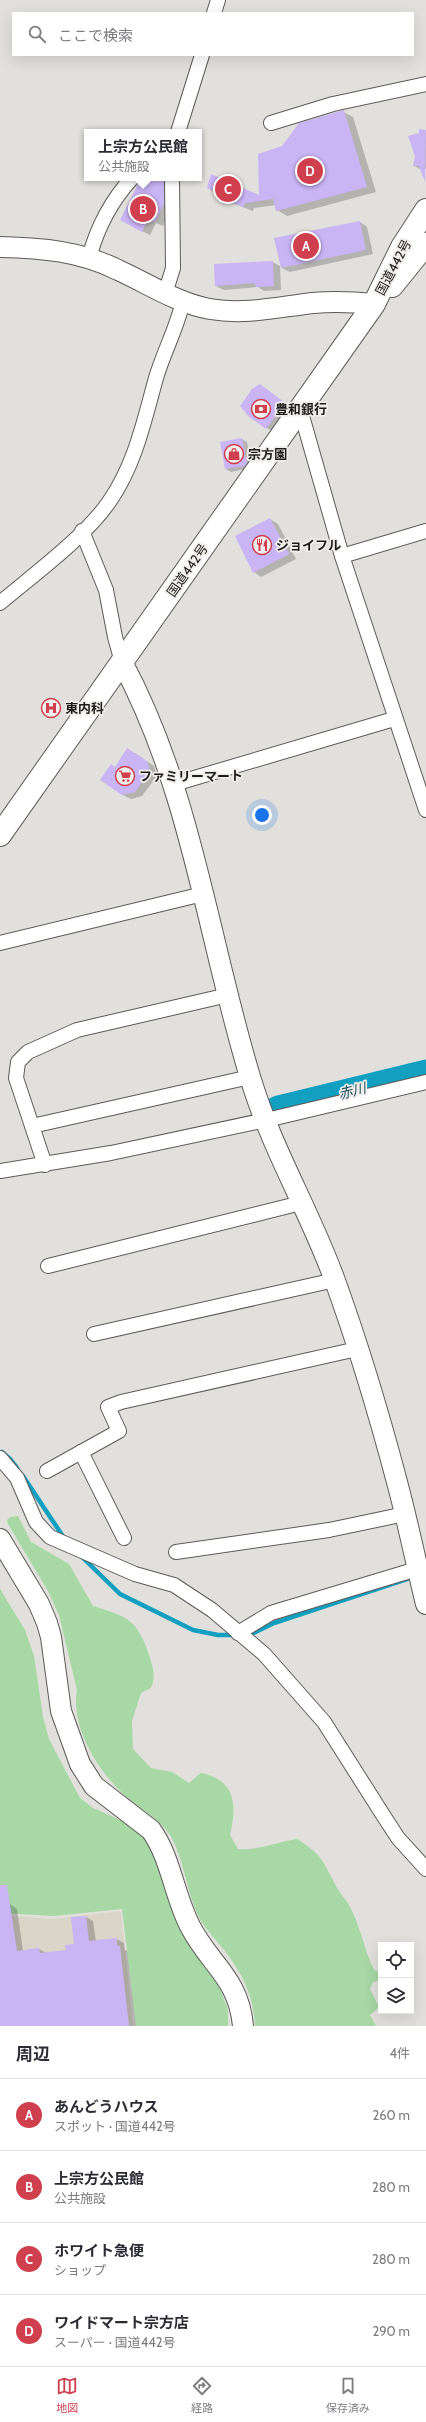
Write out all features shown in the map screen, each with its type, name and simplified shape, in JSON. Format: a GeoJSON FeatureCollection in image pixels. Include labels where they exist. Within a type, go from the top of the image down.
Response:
{"type":"FeatureCollection","features":[{"type":"Feature","properties":{"kind":"highway","name":"国道442号"},"geometry":{"type":"LineString","coordinates":[[374,304],[402,247],[426,210]]}},
{"type":"Feature","properties":{"kind":"highway","name":"国道442号"},"geometry":{"type":"LineString","coordinates":[[0,835],[374,304],[426,244]]}},
{"type":"Feature","properties":{"kind":"street"},"geometry":{"type":"LineString","coordinates":[[214,12],[218,0]]}},
{"type":"Feature","properties":{"kind":"street"},"geometry":{"type":"LineString","coordinates":[[179,129],[202,56]]}},
{"type":"Feature","properties":{"kind":"street"},"geometry":{"type":"LineString","coordinates":[[271,123],[333,104],[426,84]]}},
{"type":"Feature","properties":{"kind":"street"},"geometry":{"type":"LineString","coordinates":[[89,258],[98,230],[113,204],[130,181]]}},
{"type":"Feature","properties":{"kind":"street"},"geometry":{"type":"LineString","coordinates":[[0,603],[82,531],[109,502],[126,471],[144,423],[163,357],[176,329],[173,268],[172,181]]}},
{"type":"Feature","properties":{"kind":"street"},"geometry":{"type":"LineString","coordinates":[[0,247],[59,250],[89,258],[118,269],[174,297],[211,309],[244,312],[328,302],[374,304]]}},
{"type":"Feature","properties":{"kind":"street"},"geometry":{"type":"LineString","coordinates":[[300,409],[342,556],[394,719],[426,810]]}},
{"type":"Feature","properties":{"kind":"street"},"geometry":{"type":"LineString","coordinates":[[82,531],[106,590],[115,637],[122,662],[157,734],[174,784],[228,995],[250,1077],[264,1120],[335,1280],[382,1428],[421,1574],[426,1604]]}},
{"type":"Feature","properties":{"kind":"street"},"geometry":{"type":"LineString","coordinates":[[342,556],[426,531]]}},
{"type":"Feature","properties":{"kind":"street"},"geometry":{"type":"LineString","coordinates":[[174,784],[394,719]]}},
{"type":"Feature","properties":{"kind":"street"},"geometry":{"type":"LineString","coordinates":[[0,943],[203,894]]}},
{"type":"Feature","properties":{"kind":"street"},"geometry":{"type":"LineString","coordinates":[[45,1165],[16,1078],[18,1062],[28,1052],[77,1030],[228,995]]}},
{"type":"Feature","properties":{"kind":"street"},"geometry":{"type":"LineString","coordinates":[[32,1126],[250,1077]]}},
{"type":"Feature","properties":{"kind":"street"},"geometry":{"type":"LineString","coordinates":[[0,1171],[45,1165],[264,1120],[426,1082]]}},
{"type":"Feature","properties":{"kind":"street"},"geometry":{"type":"LineString","coordinates":[[48,1266],[301,1203]]}},
{"type":"Feature","properties":{"kind":"street"},"geometry":{"type":"LineString","coordinates":[[94,1334],[335,1280]]}},
{"type":"Feature","properties":{"kind":"street"},"geometry":{"type":"LineString","coordinates":[[47,1471],[119,1431],[108,1407],[121,1402],[357,1349]]}},
{"type":"Feature","properties":{"kind":"street"},"geometry":{"type":"LineString","coordinates":[[81,1452],[124,1538]]}},
{"type":"Feature","properties":{"kind":"street"},"geometry":{"type":"LineString","coordinates":[[0,1458],[21,1485],[36,1522],[50,1537],[135,1574],[174,1585],[212,1610],[273,1663],[324,1722],[382,1815],[398,1838],[426,1869]]}},
{"type":"Feature","properties":{"kind":"street"},"geometry":{"type":"LineString","coordinates":[[176,1552],[329,1530],[404,1514]]}},
{"type":"Feature","properties":{"kind":"street"},"geometry":{"type":"LineString","coordinates":[[0,1539],[35,1598],[47,1623],[51,1637],[63,1716],[80,1764],[94,1786],[151,1830],[156,1837],[166,1858],[176,1893],[189,1925],[231,1983],[239,2002],[243,2026]]}},
{"type":"Feature","properties":{"kind":"street"},"geometry":{"type":"LineString","coordinates":[[238,1633],[271,1613],[421,1574]]}},
{"type":"Feature","properties":{"kind":"shaded area"},"geometry":{"type":"Polygon","coordinates":[[[121,1911],[133,2026],[0,2026],[0,1915],[53,1919],[121,1911]]]}},
{"type":"Feature","properties":{"kind":"green space"},"geometry":{"type":"Polygon","coordinates":[[[18,1516],[31,1542],[69,1564],[93,1606],[115,1613],[130,1621],[145,1643],[153,1668],[153,1684],[151,1688],[141,1693],[132,1721],[133,1749],[151,1768],[172,1772],[189,1783],[201,1773],[213,1776],[221,1781],[231,1795],[233,1814],[230,1835],[238,1849],[260,1848],[297,1839],[312,1849],[320,1858],[354,1915],[374,1970],[378,1972],[378,1981],[373,1982],[370,1989],[378,2005],[378,2008],[370,2015],[376,2026],[255,2026],[252,2003],[245,1982],[234,1963],[207,1930],[199,1917],[193,1903],[177,1849],[167,1831],[150,1814],[119,1790],[108,1778],[90,1751],[78,1720],[76,1705],[77,1690],[59,1615],[48,1591],[8,1524],[7,1520],[10,1517],[18,1516]]]}},
{"type":"Feature","properties":{"kind":"green space"},"geometry":{"type":"Polygon","coordinates":[[[0,1589],[25,1630],[34,1656],[43,1717],[49,1739],[80,1798],[93,1808],[129,1824],[152,1838],[171,1895],[173,1913],[218,1975],[219,1986],[228,2010],[228,2026],[136,2026],[122,1909],[54,1916],[0,1913],[0,1589]]]}},
{"type":"Feature","properties":{"kind":"building"},"geometry":{"type":"Polygon","coordinates":[[[344,110],[367,187],[276,211],[273,199],[245,203],[243,207],[217,196],[217,192],[207,188],[211,174],[259,195],[258,154],[282,146],[299,123],[344,110]]]}},
{"type":"Feature","properties":{"kind":"building"},"geometry":{"type":"Polygon","coordinates":[[[419,129],[426,130],[425,182],[419,166],[413,166],[415,156],[408,136],[419,133],[419,129]]]}},
{"type":"Feature","properties":{"kind":"building"},"geometry":{"type":"Polygon","coordinates":[[[140,181],[164,181],[164,204],[155,222],[148,219],[142,232],[120,220],[140,181]]]}},
{"type":"Feature","properties":{"kind":"building"},"geometry":{"type":"Polygon","coordinates":[[[360,221],[366,250],[281,268],[274,238],[360,221]]]}},
{"type":"Feature","properties":{"kind":"building"},"geometry":{"type":"Polygon","coordinates":[[[273,261],[274,286],[256,287],[255,283],[215,286],[214,264],[273,261]]]}},
{"type":"Feature","properties":{"kind":"building","name":"豊和銀行"},"geometry":{"type":"Polygon","coordinates":[[[260,384],[285,403],[266,429],[248,416],[240,406],[252,389],[260,384]]]}},
{"type":"Feature","properties":{"kind":"building","name":"宗方園"},"geometry":{"type":"Polygon","coordinates":[[[242,438],[247,463],[245,466],[225,469],[220,442],[242,438]]]}},
{"type":"Feature","properties":{"kind":"building","name":"ジョイフル"},"geometry":{"type":"Polygon","coordinates":[[[270,518],[289,554],[253,573],[235,536],[270,518]]]}},
{"type":"Feature","properties":{"kind":"building","name":"ファミリーマート"},"geometry":{"type":"Polygon","coordinates":[[[127,748],[147,761],[150,771],[135,792],[122,795],[100,780],[111,764],[115,767],[127,748]]]}},
{"type":"Feature","properties":{"kind":"building"},"geometry":{"type":"Polygon","coordinates":[[[0,1885],[7,1885],[17,1951],[39,1948],[40,1953],[66,1950],[65,1945],[74,1944],[71,1917],[86,1916],[89,1941],[117,1938],[117,1946],[120,1946],[129,2026],[0,2026],[0,1885]]]}},
{"type":"Feature","properties":{"kind":"waterway","name":"赤川"},"geometry":{"type":"LineString","coordinates":[[278,1109],[426,1073]]}},
{"type":"Feature","properties":{"kind":"waterway"},"geometry":{"type":"LineString","coordinates":[[2,1452],[17,1468]]}},
{"type":"Feature","properties":{"kind":"waterway"},"geometry":{"type":"LineString","coordinates":[[23,1476],[64,1538]]}},
{"type":"Feature","properties":{"kind":"waterway"},"geometry":{"type":"LineString","coordinates":[[81,1556],[120,1594],[193,1630],[218,1635],[237,1635]]}},
{"type":"Feature","properties":{"kind":"waterway"},"geometry":{"type":"LineString","coordinates":[[247,1636],[274,1623],[407,1579]]}},
{"type":"Feature","properties":{"kind":"place","name":"ワイドマート宗方店"},"geometry":{"type":"Point","coordinates":[310,171]}},
{"type":"Feature","properties":{"kind":"place","name":"ホワイト急便"},"geometry":{"type":"Point","coordinates":[228,189]}},
{"type":"Feature","properties":{"kind":"place","name":"上宗方公民館"},"geometry":{"type":"Point","coordinates":[143,209]}},
{"type":"Feature","properties":{"kind":"place","name":"あんどうハウス"},"geometry":{"type":"Point","coordinates":[306,246]}},
{"type":"Feature","properties":{"kind":"place","name":"豊和銀行"},"geometry":{"type":"Point","coordinates":[261,409]}},
{"type":"Feature","properties":{"kind":"place","name":"宗方園"},"geometry":{"type":"Point","coordinates":[234,454]}},
{"type":"Feature","properties":{"kind":"place","name":"ジョイフル"},"geometry":{"type":"Point","coordinates":[262,545]}},
{"type":"Feature","properties":{"kind":"place","name":"東内科"},"geometry":{"type":"Point","coordinates":[51,708]}},
{"type":"Feature","properties":{"kind":"place","name":"ファミリーマート"},"geometry":{"type":"Point","coordinates":[125,776]}}]}
